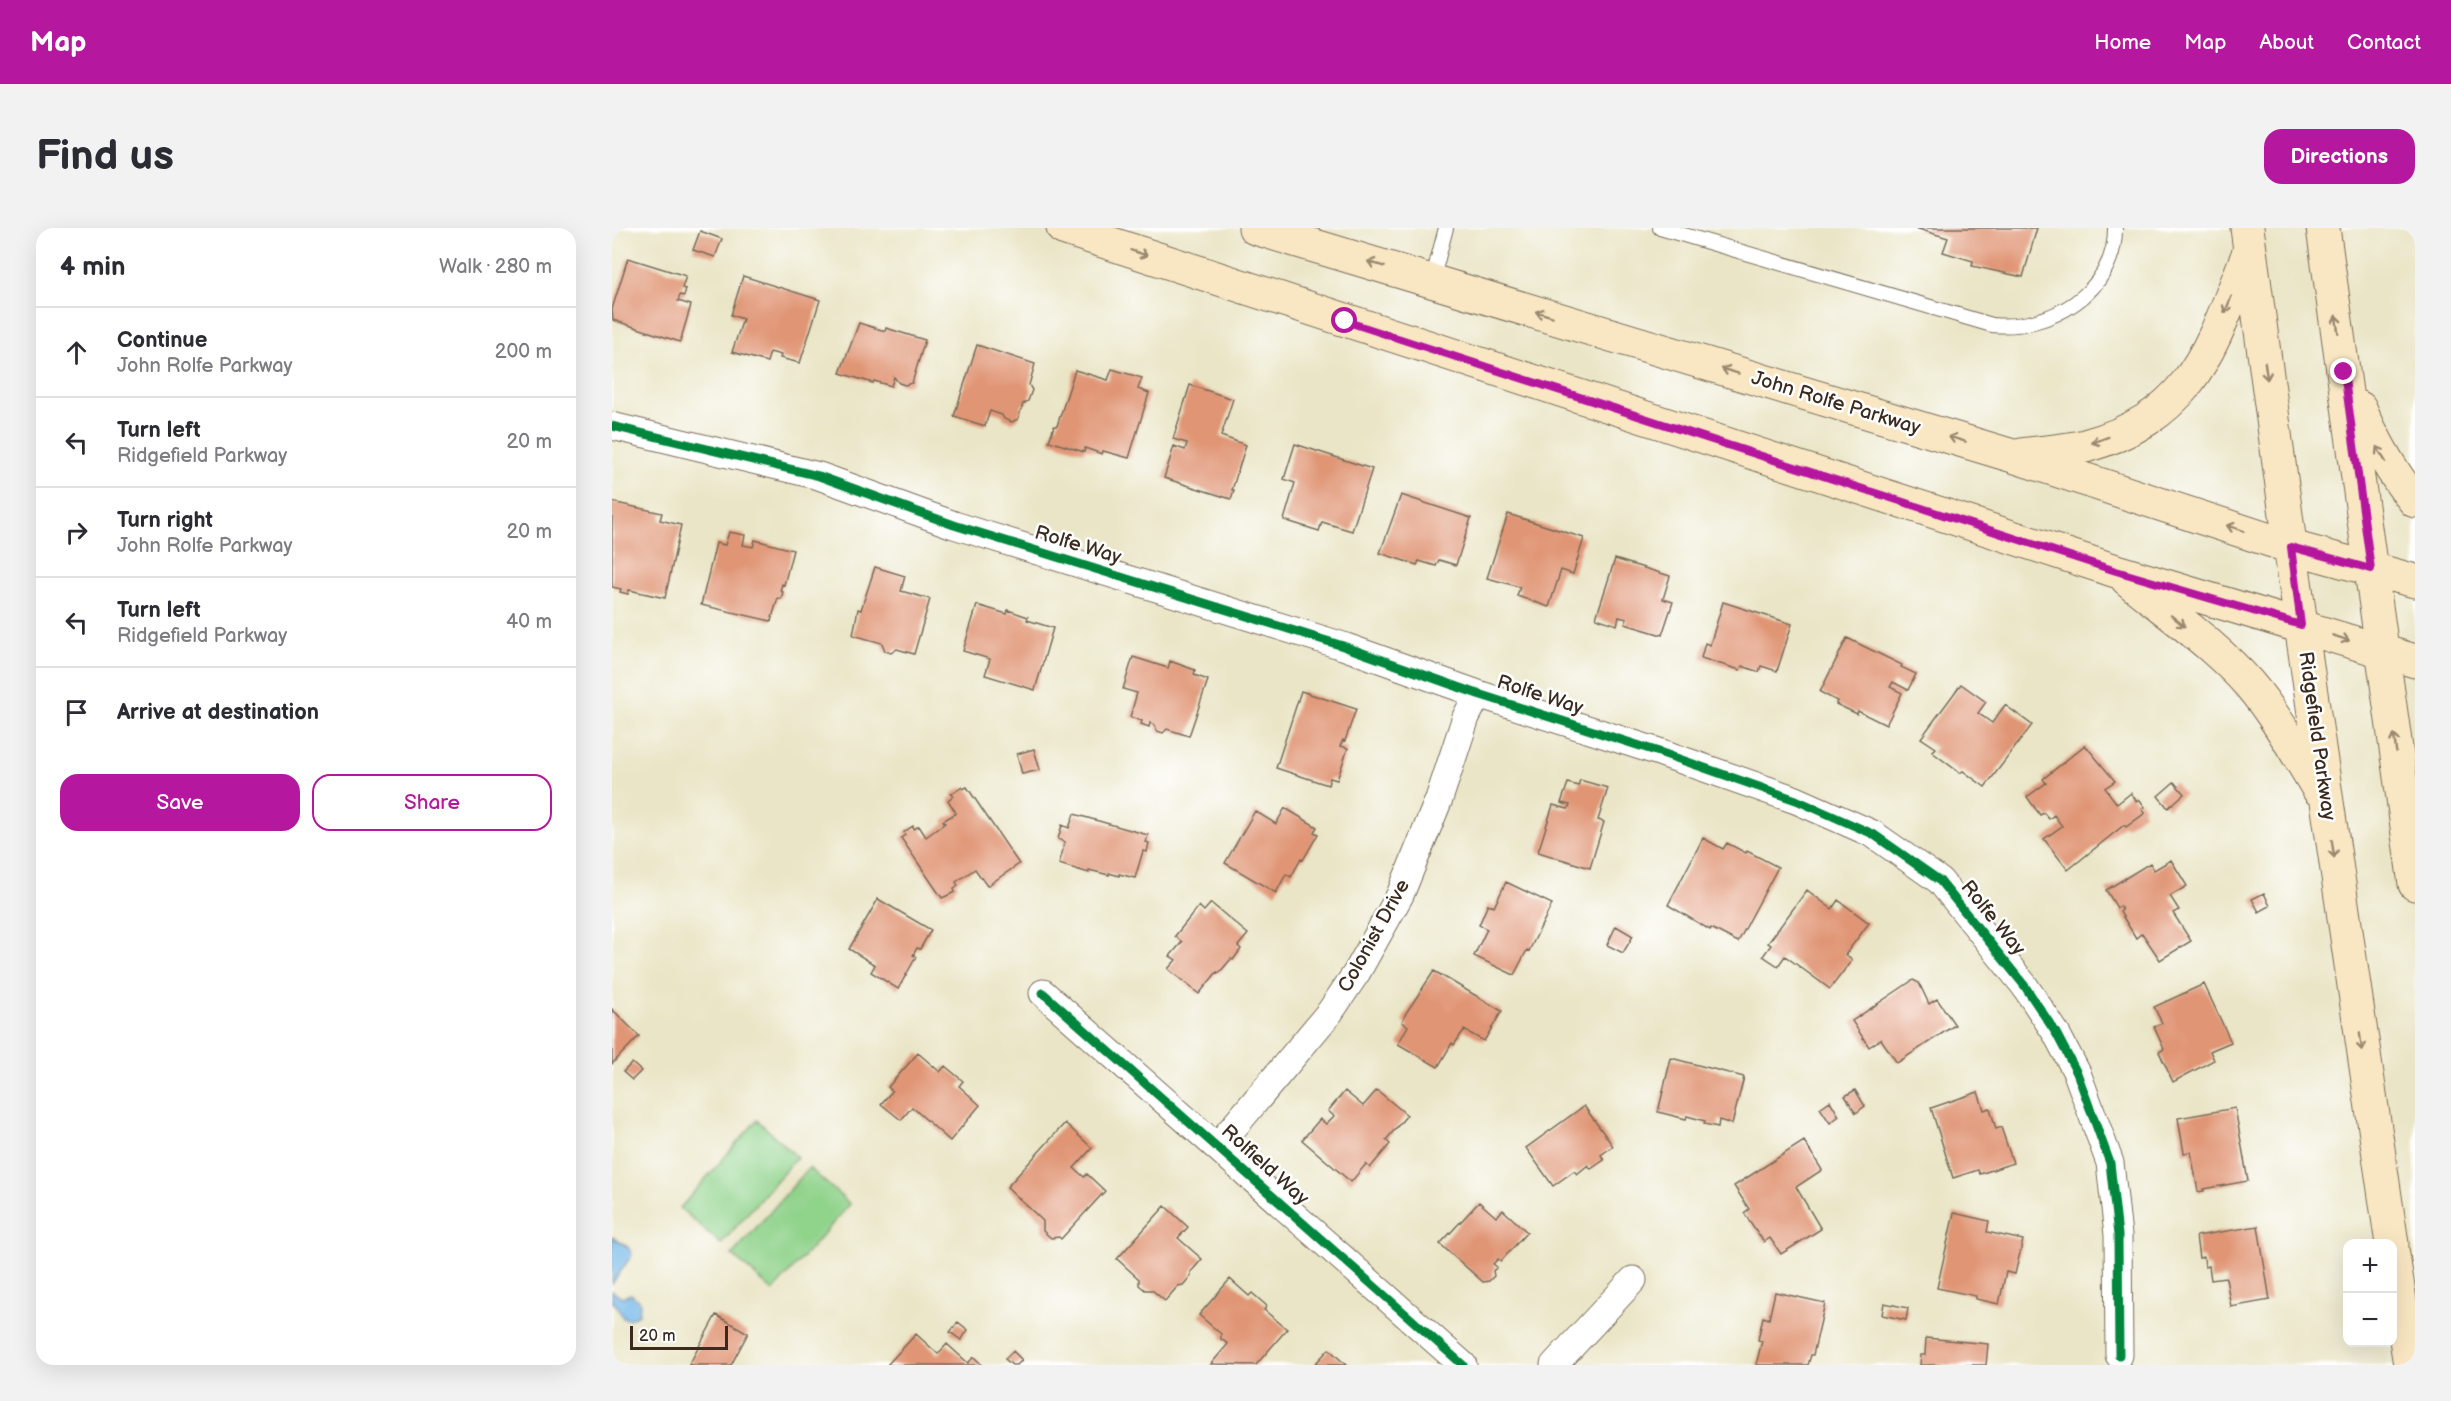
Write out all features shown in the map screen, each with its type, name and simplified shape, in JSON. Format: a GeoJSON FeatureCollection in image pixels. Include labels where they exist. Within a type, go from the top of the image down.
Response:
{"type":"FeatureCollection","features":[{"type":"Feature","properties":{"kind":"main road"},"geometry":{"type":"LineString","coordinates":[[1063,228],[2116,571],[2301,625],[2415,662]]}},
{"type":"Feature","properties":{"kind":"main road","name":"John Rolfe Parkway"},"geometry":{"type":"LineString","coordinates":[[1255,228],[2013,456],[2291,547],[2415,581]]}},
{"type":"Feature","properties":{"kind":"main road"},"geometry":{"type":"LineString","coordinates":[[2323,228],[2415,884]]}},
{"type":"Feature","properties":{"kind":"main road"},"geometry":{"type":"LineString","coordinates":[[2013,456],[2084,446],[2124,432],[2153,416],[2178,395],[2202,364],[2249,239]]}},
{"type":"Feature","properties":{"kind":"main road","name":"Ridgefield Parkway"},"geometry":{"type":"LineString","coordinates":[[2249,239],[2301,625],[2391,1239]]}},
{"type":"Feature","properties":{"kind":"main road"},"geometry":{"type":"LineString","coordinates":[[2344,372],[2376,446],[2396,478],[2415,501]]}},
{"type":"Feature","properties":{"kind":"main road"},"geometry":{"type":"LineString","coordinates":[[2116,571],[2218,654],[2250,685],[2280,727],[2327,803]]}},
{"type":"Feature","properties":{"kind":"main road"},"geometry":{"type":"LineString","coordinates":[[2397,1281],[2410,1365]]}},
{"type":"Feature","properties":{"kind":"street","name":"Rolfe Way"},"geometry":{"type":"LineString","coordinates":[[612,426],[819,476],[954,525],[1343,646],[1478,694],[1670,756],[1814,808],[1873,834],[1940,881],[2024,985],[2056,1033],[2077,1073],[2098,1125],[2110,1163],[2118,1236],[2119,1355]]}},
{"type":"Feature","properties":{"kind":"street","name":"Colonist Drive"},"geometry":{"type":"LineString","coordinates":[[1217,1147],[1330,1012],[1357,972],[1401,895],[1438,799],[1466,717],[1478,694]]}},
{"type":"Feature","properties":{"kind":"street","name":"Rolfield Way"},"geometry":{"type":"LineString","coordinates":[[1043,993],[1463,1365]]}},
{"type":"Feature","properties":{"kind":"street"},"geometry":{"type":"LineString","coordinates":[[1554,1365],[1633,1280]]}},
{"type":"Feature","properties":{"kind":"lane"},"geometry":{"type":"LineString","coordinates":[[1432,280],[1446,228]]}},
{"type":"Feature","properties":{"kind":"lane"},"geometry":{"type":"LineString","coordinates":[[1660,228],[1992,325],[2011,327],[2038,322],[2072,306],[2097,282],[2110,261],[2115,228]]}},
{"type":"Feature","properties":{"kind":"green space"},"geometry":{"type":"Polygon","coordinates":[[[757,1120],[797,1157],[721,1244],[680,1208],[757,1120]]]}},
{"type":"Feature","properties":{"kind":"green space"},"geometry":{"type":"Polygon","coordinates":[[[809,1168],[850,1204],[773,1291],[732,1255],[809,1168]]]}},
{"type":"Feature","properties":{"kind":"water"},"geometry":{"type":"Polygon","coordinates":[[[612,1237],[628,1247],[632,1255],[612,1284],[612,1237]]]}},
{"type":"Feature","properties":{"kind":"water"},"geometry":{"type":"Polygon","coordinates":[[[612,1291],[621,1297],[631,1294],[640,1302],[639,1314],[629,1319],[623,1318],[616,1304],[612,1302],[612,1291]]]}},
{"type":"Feature","properties":{"kind":"building"},"geometry":{"type":"Polygon","coordinates":[[[1915,228],[2037,228],[2023,277],[1972,266],[1973,261],[1943,252],[1948,238],[1915,228]]]}},
{"type":"Feature","properties":{"kind":"building"},"geometry":{"type":"Polygon","coordinates":[[[700,231],[722,239],[715,257],[693,250],[700,231]]]}},
{"type":"Feature","properties":{"kind":"building"},"geometry":{"type":"Polygon","coordinates":[[[628,258],[686,276],[682,288],[686,289],[684,296],[680,295],[678,301],[691,305],[680,342],[613,320],[612,309],[628,258]]]}},
{"type":"Feature","properties":{"kind":"building"},"geometry":{"type":"Polygon","coordinates":[[[743,276],[820,300],[800,363],[780,358],[781,355],[770,352],[767,362],[732,352],[743,319],[731,315],[743,276]]]}},
{"type":"Feature","properties":{"kind":"building"},"geometry":{"type":"Polygon","coordinates":[[[859,323],[885,331],[886,328],[925,340],[912,383],[905,385],[899,383],[894,377],[891,386],[840,373],[859,323]]]}},
{"type":"Feature","properties":{"kind":"building"},"geometry":{"type":"Polygon","coordinates":[[[977,345],[1035,364],[1029,385],[1032,390],[1028,401],[1023,404],[1018,419],[1012,422],[990,411],[985,426],[954,416],[977,345]]]}},
{"type":"Feature","properties":{"kind":"building"},"geometry":{"type":"Polygon","coordinates":[[[1112,369],[1142,378],[1138,389],[1149,393],[1129,458],[1103,451],[1102,454],[1085,448],[1084,452],[1049,441],[1054,426],[1057,426],[1075,370],[1108,380],[1112,369]]]}},
{"type":"Feature","properties":{"kind":"building"},"geometry":{"type":"Polygon","coordinates":[[[1190,385],[1233,399],[1221,436],[1246,445],[1231,499],[1164,478],[1174,446],[1185,450],[1187,443],[1173,439],[1190,385]]]}},
{"type":"Feature","properties":{"kind":"building"},"geometry":{"type":"Polygon","coordinates":[[[1295,444],[1372,469],[1352,531],[1322,522],[1319,531],[1284,520],[1295,483],[1284,479],[1295,444]]]}},
{"type":"Feature","properties":{"kind":"building"},"geometry":{"type":"Polygon","coordinates":[[[1401,495],[1471,518],[1456,565],[1439,560],[1436,566],[1419,561],[1417,565],[1380,553],[1401,495]]]}},
{"type":"Feature","properties":{"kind":"building"},"geometry":{"type":"Polygon","coordinates":[[[612,502],[662,513],[660,520],[681,525],[665,598],[629,590],[628,594],[612,587],[612,502]]]}},
{"type":"Feature","properties":{"kind":"building"},"geometry":{"type":"Polygon","coordinates":[[[1508,514],[1584,538],[1573,574],[1561,570],[1549,607],[1517,596],[1520,587],[1487,578],[1508,514]]]}},
{"type":"Feature","properties":{"kind":"building"},"geometry":{"type":"Polygon","coordinates":[[[729,532],[745,535],[743,545],[753,547],[755,540],[793,550],[784,585],[782,584],[780,591],[783,592],[781,599],[778,598],[771,621],[701,605],[716,543],[725,545],[729,532]]]}},
{"type":"Feature","properties":{"kind":"building"},"geometry":{"type":"Polygon","coordinates":[[[1615,559],[1670,576],[1663,599],[1673,602],[1662,635],[1625,624],[1627,619],[1619,617],[1617,625],[1596,618],[1615,559]]]}},
{"type":"Feature","properties":{"kind":"building"},"geometry":{"type":"Polygon","coordinates":[[[875,567],[905,576],[901,591],[930,599],[914,654],[897,649],[891,653],[885,651],[882,643],[853,635],[858,609],[861,610],[875,567]]]}},
{"type":"Feature","properties":{"kind":"building"},"geometry":{"type":"Polygon","coordinates":[[[1723,602],[1792,624],[1777,671],[1761,666],[1759,672],[1742,666],[1740,670],[1701,658],[1705,643],[1710,645],[1723,602]]]}},
{"type":"Feature","properties":{"kind":"building"},"geometry":{"type":"Polygon","coordinates":[[[977,605],[1007,614],[1008,610],[1028,617],[1027,620],[1053,628],[1035,690],[985,675],[990,659],[963,651],[977,605]]]}},
{"type":"Feature","properties":{"kind":"building"},"geometry":{"type":"Polygon","coordinates":[[[1847,638],[1916,674],[1908,690],[1893,682],[1890,687],[1902,693],[1886,725],[1858,711],[1857,714],[1836,704],[1837,701],[1820,692],[1847,638]]]}},
{"type":"Feature","properties":{"kind":"building"},"geometry":{"type":"Polygon","coordinates":[[[1133,657],[1168,668],[1170,661],[1195,670],[1194,675],[1208,680],[1189,736],[1167,729],[1163,733],[1157,731],[1155,725],[1150,723],[1149,727],[1141,724],[1142,721],[1130,717],[1137,693],[1123,689],[1133,657]]]}},
{"type":"Feature","properties":{"kind":"building"},"geometry":{"type":"Polygon","coordinates":[[[1961,684],[1986,702],[1978,713],[1992,723],[2005,705],[2032,725],[1985,787],[1963,771],[1960,773],[1932,752],[1936,748],[1921,738],[1961,684]]]}},
{"type":"Feature","properties":{"kind":"building"},"geometry":{"type":"Polygon","coordinates":[[[1301,691],[1356,709],[1345,741],[1343,740],[1340,746],[1348,748],[1337,780],[1330,778],[1328,785],[1276,768],[1301,691]]]}},
{"type":"Feature","properties":{"kind":"building"},"geometry":{"type":"Polygon","coordinates":[[[2085,745],[2115,781],[2105,788],[2117,804],[2131,793],[2137,802],[2140,800],[2145,807],[2142,809],[2145,813],[2126,827],[2124,825],[2068,870],[2044,839],[2062,826],[2054,815],[2049,819],[2044,813],[2040,815],[2027,797],[2046,783],[2043,779],[2085,745]]]}},
{"type":"Feature","properties":{"kind":"building"},"geometry":{"type":"Polygon","coordinates":[[[1034,749],[1040,770],[1022,774],[1017,754],[1034,749]]]}},
{"type":"Feature","properties":{"kind":"building"},"geometry":{"type":"Polygon","coordinates":[[[1580,780],[1608,788],[1598,820],[1604,822],[1590,868],[1538,852],[1553,805],[1568,809],[1570,805],[1561,803],[1568,783],[1578,786],[1580,780]]]}},
{"type":"Feature","properties":{"kind":"building"},"geometry":{"type":"Polygon","coordinates":[[[2174,782],[2184,794],[2168,808],[2158,796],[2174,782]]]}},
{"type":"Feature","properties":{"kind":"building"},"geometry":{"type":"Polygon","coordinates":[[[962,787],[963,789],[967,787],[1019,864],[987,886],[975,869],[956,882],[958,886],[954,889],[955,892],[942,898],[901,838],[905,835],[904,832],[913,826],[914,829],[919,826],[926,837],[945,823],[943,821],[956,813],[948,800],[953,796],[951,794],[962,787]]]}},
{"type":"Feature","properties":{"kind":"building"},"geometry":{"type":"Polygon","coordinates":[[[1285,808],[1317,827],[1314,832],[1318,834],[1291,877],[1286,874],[1276,893],[1225,863],[1255,811],[1276,824],[1285,808]]]}},
{"type":"Feature","properties":{"kind":"building"},"geometry":{"type":"Polygon","coordinates":[[[1074,814],[1148,835],[1147,852],[1143,851],[1135,878],[1089,870],[1089,873],[1059,864],[1065,842],[1058,839],[1062,825],[1069,828],[1074,814]]]}},
{"type":"Feature","properties":{"kind":"building"},"geometry":{"type":"Polygon","coordinates":[[[1703,838],[1723,849],[1727,843],[1778,867],[1738,942],[1711,928],[1710,930],[1668,905],[1703,838]]]}},
{"type":"Feature","properties":{"kind":"building"},"geometry":{"type":"Polygon","coordinates":[[[2171,860],[2187,886],[2170,896],[2179,910],[2173,913],[2191,941],[2160,960],[2142,933],[2136,938],[2120,912],[2122,910],[2120,906],[2117,908],[2106,890],[2150,863],[2154,870],[2171,860]]]}},
{"type":"Feature","properties":{"kind":"building"},"geometry":{"type":"Polygon","coordinates":[[[1506,882],[1552,904],[1529,951],[1527,950],[1514,975],[1474,956],[1487,929],[1479,925],[1488,904],[1494,907],[1506,882]]]}},
{"type":"Feature","properties":{"kind":"building"},"geometry":{"type":"Polygon","coordinates":[[[1807,890],[1832,909],[1838,900],[1869,923],[1845,955],[1852,960],[1830,989],[1785,956],[1778,966],[1763,956],[1771,945],[1768,943],[1807,890]]]}},
{"type":"Feature","properties":{"kind":"building"},"geometry":{"type":"Polygon","coordinates":[[[2264,893],[2270,906],[2259,912],[2252,899],[2264,893]]]}},
{"type":"Feature","properties":{"kind":"building"},"geometry":{"type":"Polygon","coordinates":[[[878,899],[931,930],[920,949],[917,948],[913,955],[916,957],[898,989],[871,972],[875,965],[849,949],[878,899]]]}},
{"type":"Feature","properties":{"kind":"building"},"geometry":{"type":"Polygon","coordinates":[[[1211,903],[1248,934],[1238,946],[1241,949],[1233,960],[1231,959],[1219,973],[1217,972],[1199,994],[1168,969],[1176,960],[1170,956],[1182,942],[1175,936],[1199,906],[1204,911],[1211,903]]]}},
{"type":"Feature","properties":{"kind":"building"},"geometry":{"type":"Polygon","coordinates":[[[1616,926],[1633,936],[1623,953],[1607,945],[1616,926]]]}},
{"type":"Feature","properties":{"kind":"building"},"geometry":{"type":"Polygon","coordinates":[[[1434,971],[1502,1011],[1484,1041],[1464,1030],[1454,1045],[1452,1043],[1438,1067],[1398,1044],[1408,1026],[1402,1022],[1406,1013],[1434,971]]]}},
{"type":"Feature","properties":{"kind":"building"},"geometry":{"type":"Polygon","coordinates":[[[1913,980],[1919,983],[1929,1004],[1937,999],[1955,1025],[1897,1063],[1881,1039],[1869,1047],[1852,1021],[1913,980]]]}},
{"type":"Feature","properties":{"kind":"building"},"geometry":{"type":"Polygon","coordinates":[[[2204,984],[2231,1042],[2210,1051],[2214,1060],[2173,1082],[2159,1052],[2164,1049],[2154,1027],[2162,1023],[2154,1007],[2204,984]]]}},
{"type":"Feature","properties":{"kind":"building"},"geometry":{"type":"Polygon","coordinates":[[[612,1009],[639,1036],[612,1064],[612,1009]]]}},
{"type":"Feature","properties":{"kind":"building"},"geometry":{"type":"Polygon","coordinates":[[[918,1053],[940,1072],[945,1066],[963,1081],[959,1086],[980,1105],[950,1141],[912,1107],[901,1120],[881,1104],[892,1091],[888,1087],[918,1053]]]}},
{"type":"Feature","properties":{"kind":"building"},"geometry":{"type":"Polygon","coordinates":[[[1671,1058],[1744,1077],[1732,1124],[1719,1120],[1718,1127],[1704,1124],[1705,1121],[1687,1116],[1686,1119],[1658,1112],[1671,1058]]]}},
{"type":"Feature","properties":{"kind":"building"},"geometry":{"type":"Polygon","coordinates":[[[632,1063],[641,1071],[632,1080],[623,1072],[632,1063]]]}},
{"type":"Feature","properties":{"kind":"building"},"geometry":{"type":"Polygon","coordinates":[[[1377,1090],[1407,1115],[1386,1140],[1390,1144],[1370,1168],[1366,1164],[1351,1182],[1302,1140],[1320,1119],[1326,1124],[1334,1116],[1328,1111],[1345,1091],[1363,1106],[1377,1090]]]}},
{"type":"Feature","properties":{"kind":"building"},"geometry":{"type":"Polygon","coordinates":[[[1855,1090],[1865,1106],[1856,1113],[1845,1096],[1855,1090]]]}},
{"type":"Feature","properties":{"kind":"building"},"geometry":{"type":"Polygon","coordinates":[[[1978,1092],[1984,1110],[1990,1108],[1996,1129],[2001,1127],[2013,1163],[1980,1174],[1978,1170],[1953,1178],[1931,1108],[1978,1092]]]}},
{"type":"Feature","properties":{"kind":"building"},"geometry":{"type":"Polygon","coordinates":[[[1830,1101],[1839,1116],[1830,1123],[1820,1108],[1830,1101]]]}},
{"type":"Feature","properties":{"kind":"building"},"geometry":{"type":"Polygon","coordinates":[[[1584,1106],[1613,1146],[1601,1155],[1604,1160],[1591,1169],[1588,1165],[1577,1174],[1574,1171],[1553,1186],[1526,1148],[1584,1106]]]}},
{"type":"Feature","properties":{"kind":"building"},"geometry":{"type":"Polygon","coordinates":[[[2235,1108],[2248,1181],[2203,1189],[2204,1191],[2198,1192],[2191,1152],[2184,1153],[2178,1118],[2235,1108]]]}},
{"type":"Feature","properties":{"kind":"building"},"geometry":{"type":"Polygon","coordinates":[[[1065,1123],[1092,1148],[1074,1168],[1084,1177],[1087,1174],[1105,1191],[1061,1239],[1051,1238],[1043,1231],[1043,1221],[1007,1187],[1065,1123]]]}},
{"type":"Feature","properties":{"kind":"building"},"geometry":{"type":"Polygon","coordinates":[[[1804,1141],[1822,1170],[1796,1187],[1821,1229],[1781,1254],[1770,1238],[1764,1242],[1744,1213],[1749,1209],[1734,1186],[1804,1141]]]}},
{"type":"Feature","properties":{"kind":"building"},"geometry":{"type":"Polygon","coordinates":[[[1479,1202],[1496,1217],[1503,1210],[1527,1232],[1501,1261],[1498,1259],[1493,1264],[1497,1267],[1493,1271],[1494,1276],[1489,1281],[1483,1282],[1440,1244],[1479,1202]]]}},
{"type":"Feature","properties":{"kind":"building"},"geometry":{"type":"Polygon","coordinates":[[[1165,1206],[1188,1227],[1178,1238],[1202,1259],[1191,1272],[1191,1276],[1183,1285],[1178,1286],[1165,1301],[1152,1290],[1145,1290],[1139,1285],[1139,1279],[1117,1259],[1165,1206]]]}},
{"type":"Feature","properties":{"kind":"building"},"geometry":{"type":"Polygon","coordinates":[[[1954,1213],[1989,1221],[1987,1232],[2023,1240],[2015,1274],[2006,1272],[1999,1304],[1976,1299],[1976,1296],[1937,1288],[1954,1213]]]}},
{"type":"Feature","properties":{"kind":"building"},"geometry":{"type":"Polygon","coordinates":[[[2258,1226],[2270,1300],[2231,1307],[2226,1278],[2211,1280],[2209,1266],[2205,1267],[2204,1257],[2199,1258],[2196,1236],[2258,1226]]]}},
{"type":"Feature","properties":{"kind":"building"},"geometry":{"type":"Polygon","coordinates":[[[1230,1279],[1249,1296],[1252,1293],[1267,1306],[1264,1310],[1287,1329],[1256,1365],[1211,1364],[1228,1344],[1221,1339],[1221,1334],[1199,1315],[1230,1279]]]}},
{"type":"Feature","properties":{"kind":"building"},"geometry":{"type":"Polygon","coordinates":[[[1775,1292],[1825,1303],[1813,1355],[1808,1365],[1756,1365],[1762,1341],[1758,1340],[1763,1317],[1769,1319],[1775,1292]]]}},
{"type":"Feature","properties":{"kind":"building"},"geometry":{"type":"Polygon","coordinates":[[[1884,1303],[1908,1308],[1906,1320],[1882,1315],[1884,1303]]]}},
{"type":"Feature","properties":{"kind":"building"},"geometry":{"type":"Polygon","coordinates":[[[716,1315],[748,1333],[731,1365],[689,1365],[716,1315]]]}},
{"type":"Feature","properties":{"kind":"building"},"geometry":{"type":"Polygon","coordinates":[[[958,1322],[968,1330],[961,1340],[950,1332],[958,1322]]]}},
{"type":"Feature","properties":{"kind":"building"},"geometry":{"type":"Polygon","coordinates":[[[916,1334],[938,1354],[947,1344],[968,1363],[974,1357],[982,1365],[887,1365],[916,1334]]]}},
{"type":"Feature","properties":{"kind":"building"},"geometry":{"type":"Polygon","coordinates":[[[1926,1338],[1988,1344],[1986,1365],[1920,1365],[1921,1355],[1925,1355],[1926,1338]]]}},
{"type":"Feature","properties":{"kind":"building"},"geometry":{"type":"Polygon","coordinates":[[[1329,1349],[1346,1365],[1314,1365],[1329,1349]]]}},
{"type":"Feature","properties":{"kind":"building"},"geometry":{"type":"Polygon","coordinates":[[[1013,1351],[1022,1360],[1017,1365],[1012,1365],[1005,1359],[1013,1351]]]}},
{"type":"Feature","properties":{"kind":"cycle path"},"geometry":{"type":"LineString","coordinates":[[612,426],[819,476],[954,525],[1343,646],[1478,694],[1659,752],[1796,800],[1873,834],[1940,881],[2024,985],[2056,1033],[2077,1073],[2110,1163],[2118,1235],[2119,1355]]}},
{"type":"Feature","properties":{"kind":"cycle path"},"geometry":{"type":"LineString","coordinates":[[1043,993],[1463,1365]]}},
{"type":"Feature","properties":{"kind":"route"},"geometry":{"type":"LineString","coordinates":[[1345,321],[2116,571],[2301,625],[2291,547],[2371,569],[2344,372]]}}]}
